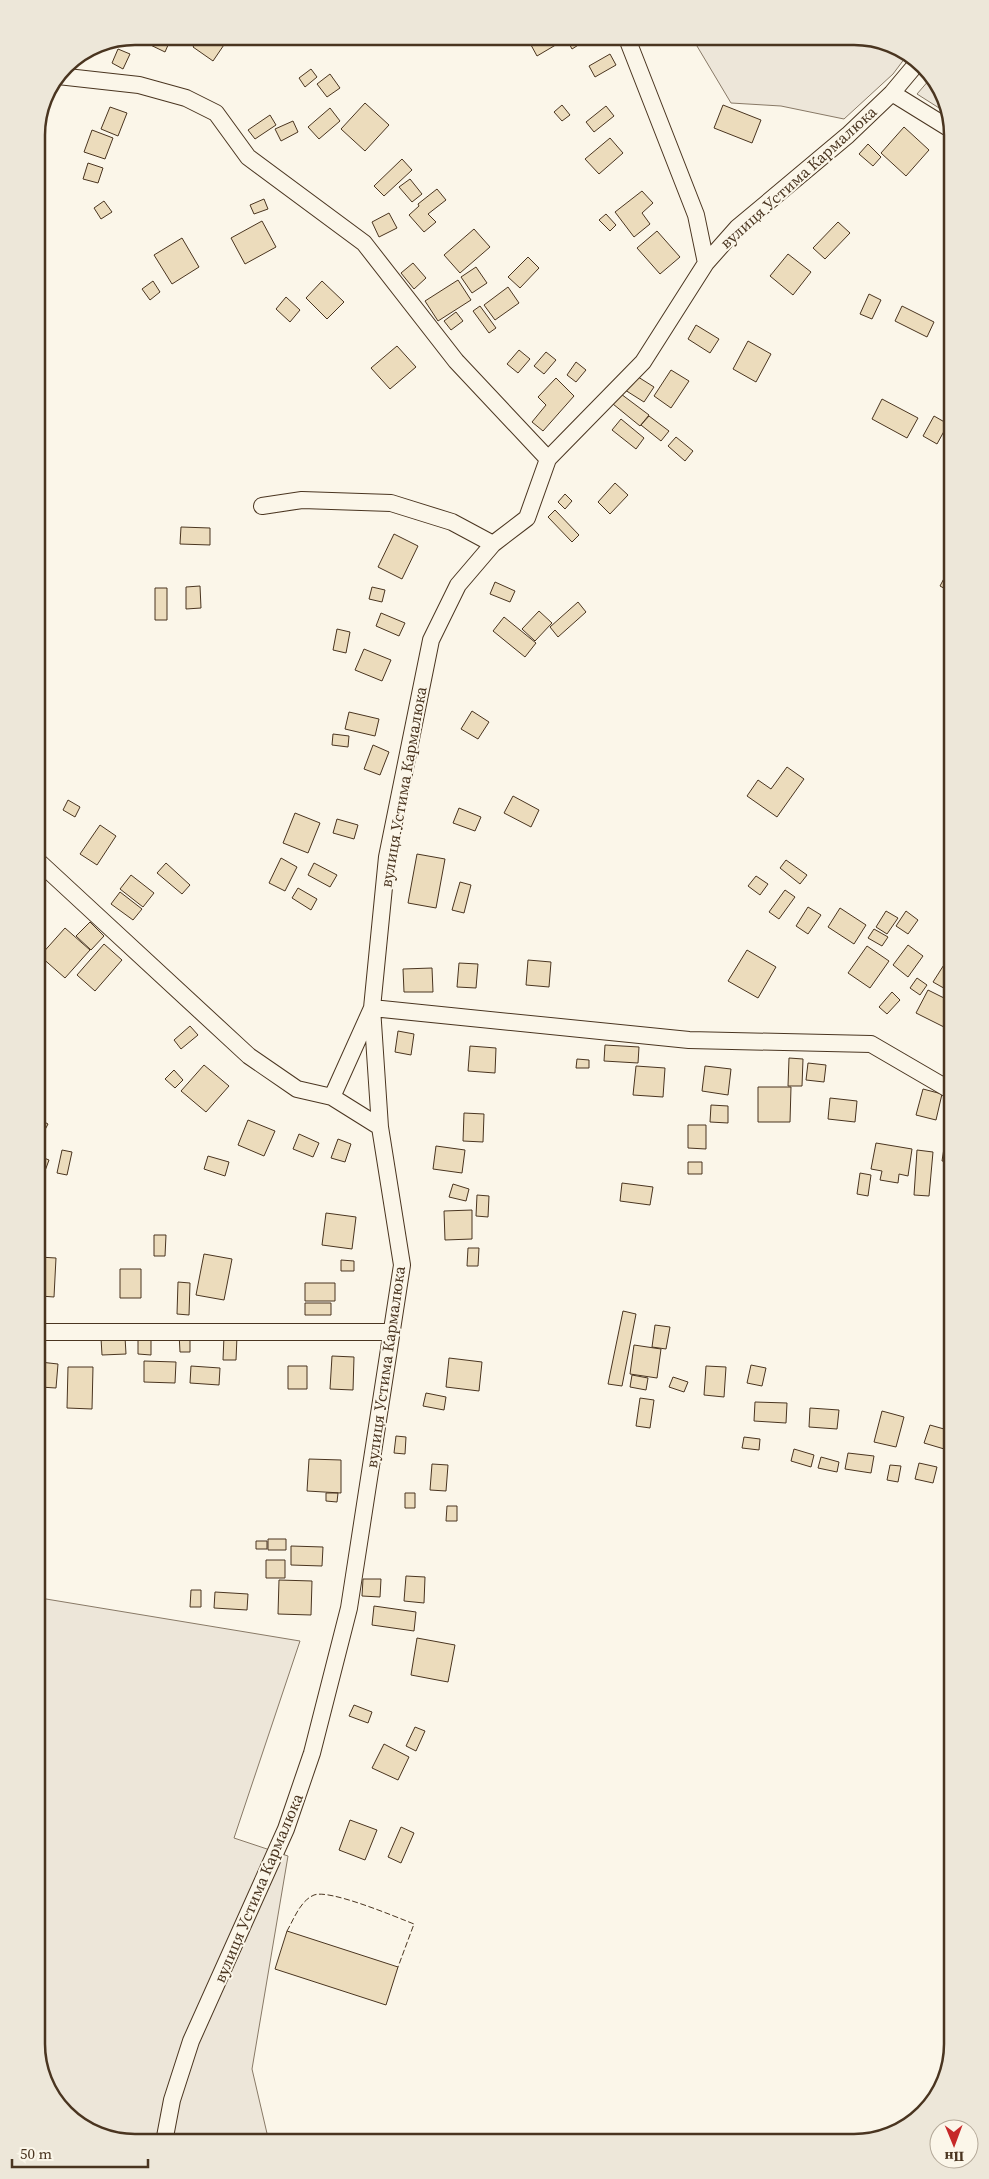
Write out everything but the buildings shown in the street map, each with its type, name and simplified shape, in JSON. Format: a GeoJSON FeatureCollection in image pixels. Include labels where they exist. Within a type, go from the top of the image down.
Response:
{"type":"FeatureCollection","features":[{"type":"Feature","properties":{"kind":"street"},"geometry":{"type":"LineString","coordinates":[[630,45],[696,215],[706,263]]}},
{"type":"Feature","properties":{"kind":"street","name":"вулиця Устима Кармалюка"},"geometry":{"type":"LineString","coordinates":[[166,2134],[174,2092],[191,2041],[286,1829],[312,1752],[349,1608],[402,1265],[380,1127],[372,1008],[387,857],[431,640],[458,585],[492,544],[527,518],[548,459],[643,362],[706,263],[737,228],[848,135],[892,93],[913,67]]}},
{"type":"Feature","properties":{"kind":"street"},"geometry":{"type":"LineString","coordinates":[[66,77],[139,85],[186,98],[216,113],[248,157],[364,243],[456,361],[548,459]]}},
{"type":"Feature","properties":{"kind":"street"},"geometry":{"type":"LineString","coordinates":[[892,93],[943,124]]}},
{"type":"Feature","properties":{"kind":"street"},"geometry":{"type":"LineString","coordinates":[[262,506],[302,500],[391,503],[452,522],[492,544]]}},
{"type":"Feature","properties":{"kind":"street"},"geometry":{"type":"LineString","coordinates":[[45,868],[248,1056],[297,1089],[332,1097],[380,1127]]}},
{"type":"Feature","properties":{"kind":"street"},"geometry":{"type":"LineString","coordinates":[[332,1097],[372,1008],[690,1040],[871,1044],[944,1087]]}},
{"type":"Feature","properties":{"kind":"street"},"geometry":{"type":"LineString","coordinates":[[45,1332],[392,1332]]}},
{"type":"Feature","properties":{"kind":"shaded area"},"geometry":{"type":"Polygon","coordinates":[[[696,45],[860,45],[889,52],[903,60],[893,74],[844,119],[781,106],[731,103],[696,45]]]}},
{"type":"Feature","properties":{"kind":"shaded area"},"geometry":{"type":"Polygon","coordinates":[[[927,82],[935,95],[940,108],[917,94],[927,82]]]}},
{"type":"Feature","properties":{"kind":"shaded area"},"geometry":{"type":"Polygon","coordinates":[[[45,1599],[300,1641],[234,1838],[288,1856],[252,2069],[267,2134],[129,2134],[117,2132],[100,2127],[76,2112],[67,2103],[54,2084],[45,2050],[45,1599]]]}},
{"type":"Feature","properties":{"kind":"fence"},"geometry":{"type":"LineString","coordinates":[[287,1931],[301,1906],[314,1895],[322,1894],[348,1900],[414,1924],[398,1967]]}}]}
